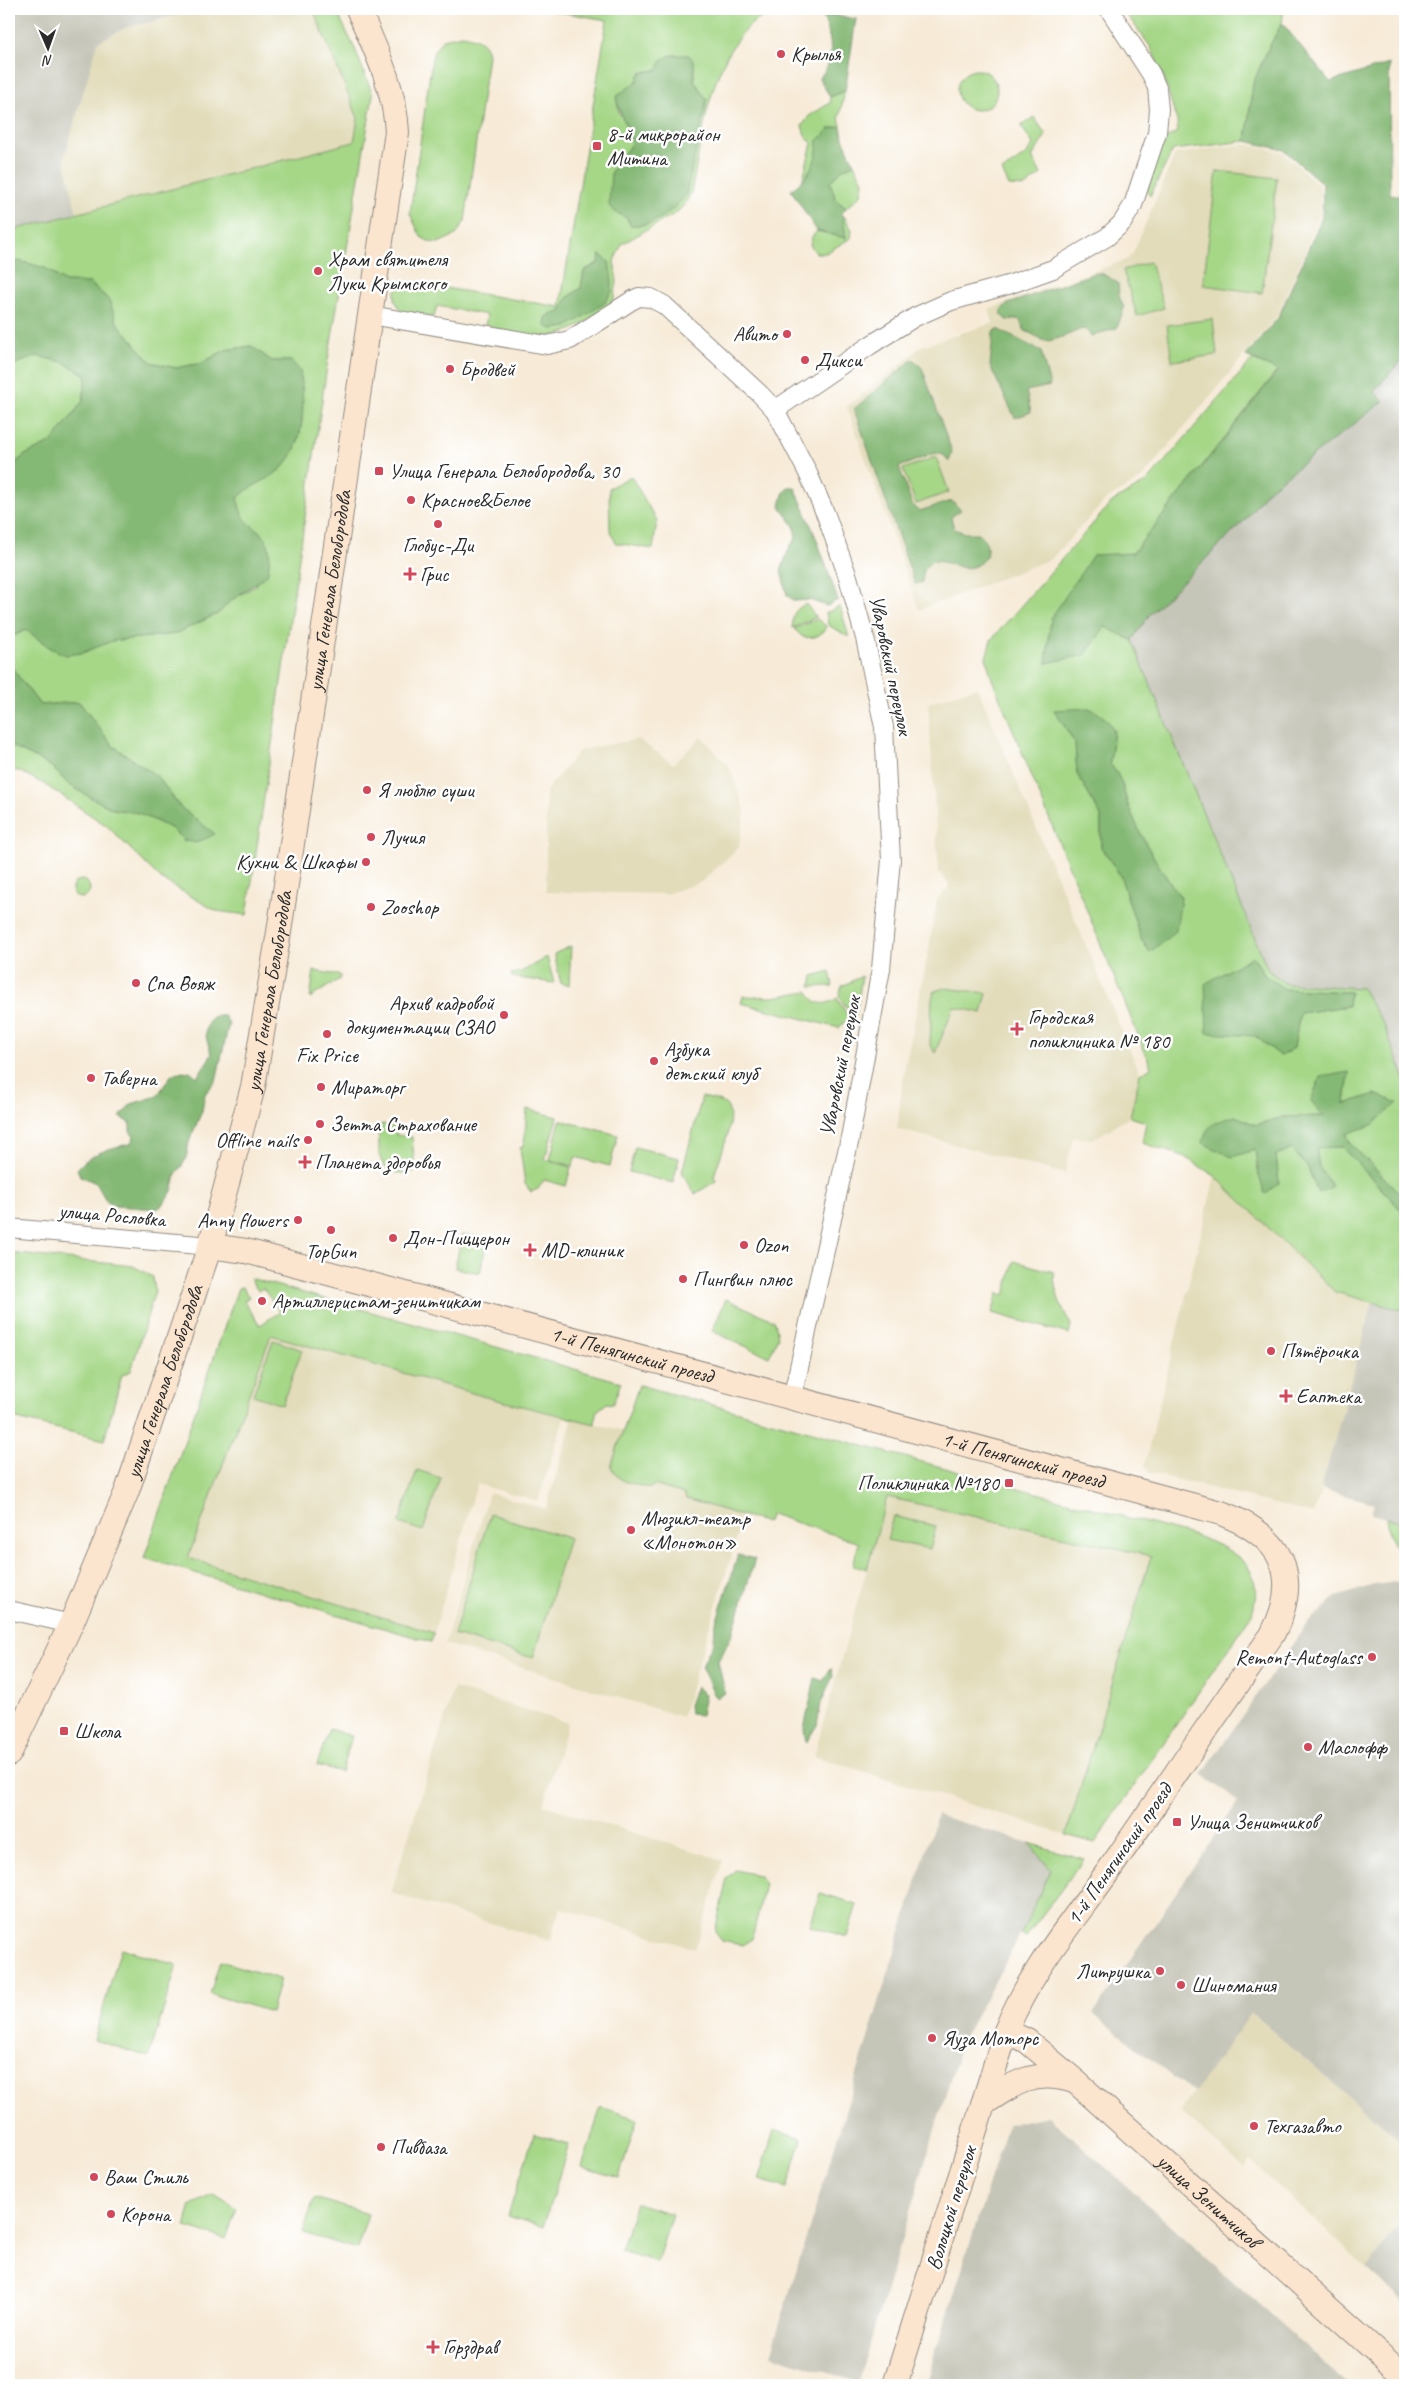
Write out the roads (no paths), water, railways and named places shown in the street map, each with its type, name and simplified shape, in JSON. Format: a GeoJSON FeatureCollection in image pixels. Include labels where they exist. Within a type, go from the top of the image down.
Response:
{"type":"FeatureCollection","features":[{"type":"Feature","properties":{"kind":"street","name":"улица Генерала Белобородова"},"geometry":{"type":"LineString","coordinates":[[9,1754],[70,1624],[127,1491],[210,1246],[253,1087],[264,1025],[397,132],[393,101],[382,65],[358,9]]}},
{"type":"Feature","properties":{"kind":"street"},"geometry":{"type":"LineString","coordinates":[[775,410],[915,317],[951,301],[1008,285],[1053,269],[1108,238],[1122,223],[1133,204],[1156,133],[1159,109],[1157,88],[1151,74],[1109,9]]}},
{"type":"Feature","properties":{"kind":"street","name":"Уваровский переулок"},"geometry":{"type":"LineString","coordinates":[[370,315],[547,345],[570,340],[631,301],[640,297],[651,298],[664,305],[690,327],[775,410],[807,471],[826,515],[848,577],[865,638],[884,727],[891,860],[888,904],[877,989],[850,1138],[792,1399]]}},
{"type":"Feature","properties":{"kind":"street","name":"улица Рословка"},"geometry":{"type":"LineString","coordinates":[[9,1228],[210,1246]]}},
{"type":"Feature","properties":{"kind":"street","name":"1-й Пенягинский проезд"},"geometry":{"type":"LineString","coordinates":[[210,1246],[255,1254],[1221,1513],[1242,1520],[1255,1529],[1273,1547],[1285,1570],[1286,1602],[1272,1636],[1114,1864],[1031,1977],[1006,2031]]}},
{"type":"Feature","properties":{"kind":"street"},"geometry":{"type":"LineString","coordinates":[[9,1610],[70,1624]]}},
{"type":"Feature","properties":{"kind":"street","name":"улица Зенитчиков"},"geometry":{"type":"LineString","coordinates":[[1006,2031],[1028,2041],[1075,2081],[1405,2377]]}},
{"type":"Feature","properties":{"kind":"street","name":"Волоцкой переулок"},"geometry":{"type":"LineString","coordinates":[[895,2385],[1006,2031]]}},
{"type":"Feature","properties":{"kind":"street"},"geometry":{"type":"LineString","coordinates":[[983,2104],[1006,2088],[1026,2079],[1044,2075],[1075,2081]]}},
{"type":"Feature","properties":{"kind":"place","name":"Крылья"},"geometry":{"type":"Point","coordinates":[781,54]}},
{"type":"Feature","properties":{"kind":"place","name":"8-й микрорайон Митина"},"geometry":{"type":"Point","coordinates":[597,146]}},
{"type":"Feature","properties":{"kind":"place","name":"Храм святителя Луки Крымского"},"geometry":{"type":"Point","coordinates":[318,271]}},
{"type":"Feature","properties":{"kind":"place","name":"Авито"},"geometry":{"type":"Point","coordinates":[787,334]}},
{"type":"Feature","properties":{"kind":"place","name":"Дикси"},"geometry":{"type":"Point","coordinates":[805,360]}},
{"type":"Feature","properties":{"kind":"place","name":"Бродвей"},"geometry":{"type":"Point","coordinates":[450,369]}},
{"type":"Feature","properties":{"kind":"place","name":"Улица Генерала Белобородова, 30"},"geometry":{"type":"Point","coordinates":[379,471]}},
{"type":"Feature","properties":{"kind":"place","name":"Красное&Белое"},"geometry":{"type":"Point","coordinates":[411,500]}},
{"type":"Feature","properties":{"kind":"place","name":"Глобус-Ди"},"geometry":{"type":"Point","coordinates":[438,524]}},
{"type":"Feature","properties":{"kind":"place","name":"Грис"},"geometry":{"type":"Point","coordinates":[410,574]}},
{"type":"Feature","properties":{"kind":"place","name":"Я люблю суши"},"geometry":{"type":"Point","coordinates":[367,790]}},
{"type":"Feature","properties":{"kind":"place","name":"Лучия"},"geometry":{"type":"Point","coordinates":[371,837]}},
{"type":"Feature","properties":{"kind":"place","name":"Кухни & Шкафы"},"geometry":{"type":"Point","coordinates":[366,862]}},
{"type":"Feature","properties":{"kind":"place","name":"Zooshop"},"geometry":{"type":"Point","coordinates":[371,907]}},
{"type":"Feature","properties":{"kind":"place","name":"Спа Вояж"},"geometry":{"type":"Point","coordinates":[136,983]}},
{"type":"Feature","properties":{"kind":"place","name":"Архив кадровой документации СЗАО"},"geometry":{"type":"Point","coordinates":[504,1015]}},
{"type":"Feature","properties":{"kind":"place","name":"Городская поликлиника № 180"},"geometry":{"type":"Point","coordinates":[1017,1029]}},
{"type":"Feature","properties":{"kind":"place","name":"Fix Price"},"geometry":{"type":"Point","coordinates":[327,1034]}},
{"type":"Feature","properties":{"kind":"place","name":"Азбука детский клуб"},"geometry":{"type":"Point","coordinates":[654,1061]}},
{"type":"Feature","properties":{"kind":"place","name":"Таверна"},"geometry":{"type":"Point","coordinates":[91,1078]}},
{"type":"Feature","properties":{"kind":"place","name":"Мираторг"},"geometry":{"type":"Point","coordinates":[321,1087]}},
{"type":"Feature","properties":{"kind":"place","name":"Зетта Страхование"},"geometry":{"type":"Point","coordinates":[320,1124]}},
{"type":"Feature","properties":{"kind":"place","name":"Offline nails"},"geometry":{"type":"Point","coordinates":[308,1140]}},
{"type":"Feature","properties":{"kind":"place","name":"Планета здоровья"},"geometry":{"type":"Point","coordinates":[305,1162]}},
{"type":"Feature","properties":{"kind":"place","name":"Anny flowers"},"geometry":{"type":"Point","coordinates":[298,1220]}},
{"type":"Feature","properties":{"kind":"place","name":"TopGun"},"geometry":{"type":"Point","coordinates":[331,1230]}},
{"type":"Feature","properties":{"kind":"place","name":"Дон-Пиццерон"},"geometry":{"type":"Point","coordinates":[393,1238]}},
{"type":"Feature","properties":{"kind":"place","name":"Ozon"},"geometry":{"type":"Point","coordinates":[744,1245]}},
{"type":"Feature","properties":{"kind":"place","name":"MD-клиник"},"geometry":{"type":"Point","coordinates":[530,1250]}},
{"type":"Feature","properties":{"kind":"place","name":"Пингвин плюс"},"geometry":{"type":"Point","coordinates":[683,1279]}},
{"type":"Feature","properties":{"kind":"place","name":"Артиллеристам-зенитчикам"},"geometry":{"type":"Point","coordinates":[262,1301]}},
{"type":"Feature","properties":{"kind":"place","name":"Пятёрочка"},"geometry":{"type":"Point","coordinates":[1271,1351]}},
{"type":"Feature","properties":{"kind":"place","name":"Еаптека"},"geometry":{"type":"Point","coordinates":[1286,1396]}},
{"type":"Feature","properties":{"kind":"place","name":"Поликлиника №180"},"geometry":{"type":"Point","coordinates":[1009,1483]}},
{"type":"Feature","properties":{"kind":"place","name":"Мюзикл-театр «Монотон»"},"geometry":{"type":"Point","coordinates":[631,1530]}},
{"type":"Feature","properties":{"kind":"place","name":"Remont-Autoglass"},"geometry":{"type":"Point","coordinates":[1372,1657]}},
{"type":"Feature","properties":{"kind":"place","name":"Школа"},"geometry":{"type":"Point","coordinates":[64,1731]}},
{"type":"Feature","properties":{"kind":"place","name":"Маслофф"},"geometry":{"type":"Point","coordinates":[1308,1747]}},
{"type":"Feature","properties":{"kind":"place","name":"Улица Зенитчиков"},"geometry":{"type":"Point","coordinates":[1177,1822]}},
{"type":"Feature","properties":{"kind":"place","name":"Литрушка"},"geometry":{"type":"Point","coordinates":[1160,1971]}},
{"type":"Feature","properties":{"kind":"place","name":"Шиномания"},"geometry":{"type":"Point","coordinates":[1181,1985]}},
{"type":"Feature","properties":{"kind":"place","name":"Яуза Моторс"},"geometry":{"type":"Point","coordinates":[932,2038]}},
{"type":"Feature","properties":{"kind":"place","name":"Техгазавто"},"geometry":{"type":"Point","coordinates":[1254,2126]}},
{"type":"Feature","properties":{"kind":"place","name":"Пивбаза"},"geometry":{"type":"Point","coordinates":[381,2147]}},
{"type":"Feature","properties":{"kind":"place","name":"Ваш Стиль"},"geometry":{"type":"Point","coordinates":[94,2177]}},
{"type":"Feature","properties":{"kind":"place","name":"Корона"},"geometry":{"type":"Point","coordinates":[111,2214]}},
{"type":"Feature","properties":{"kind":"place","name":"Горздрав"},"geometry":{"type":"Point","coordinates":[433,2347]}}]}
